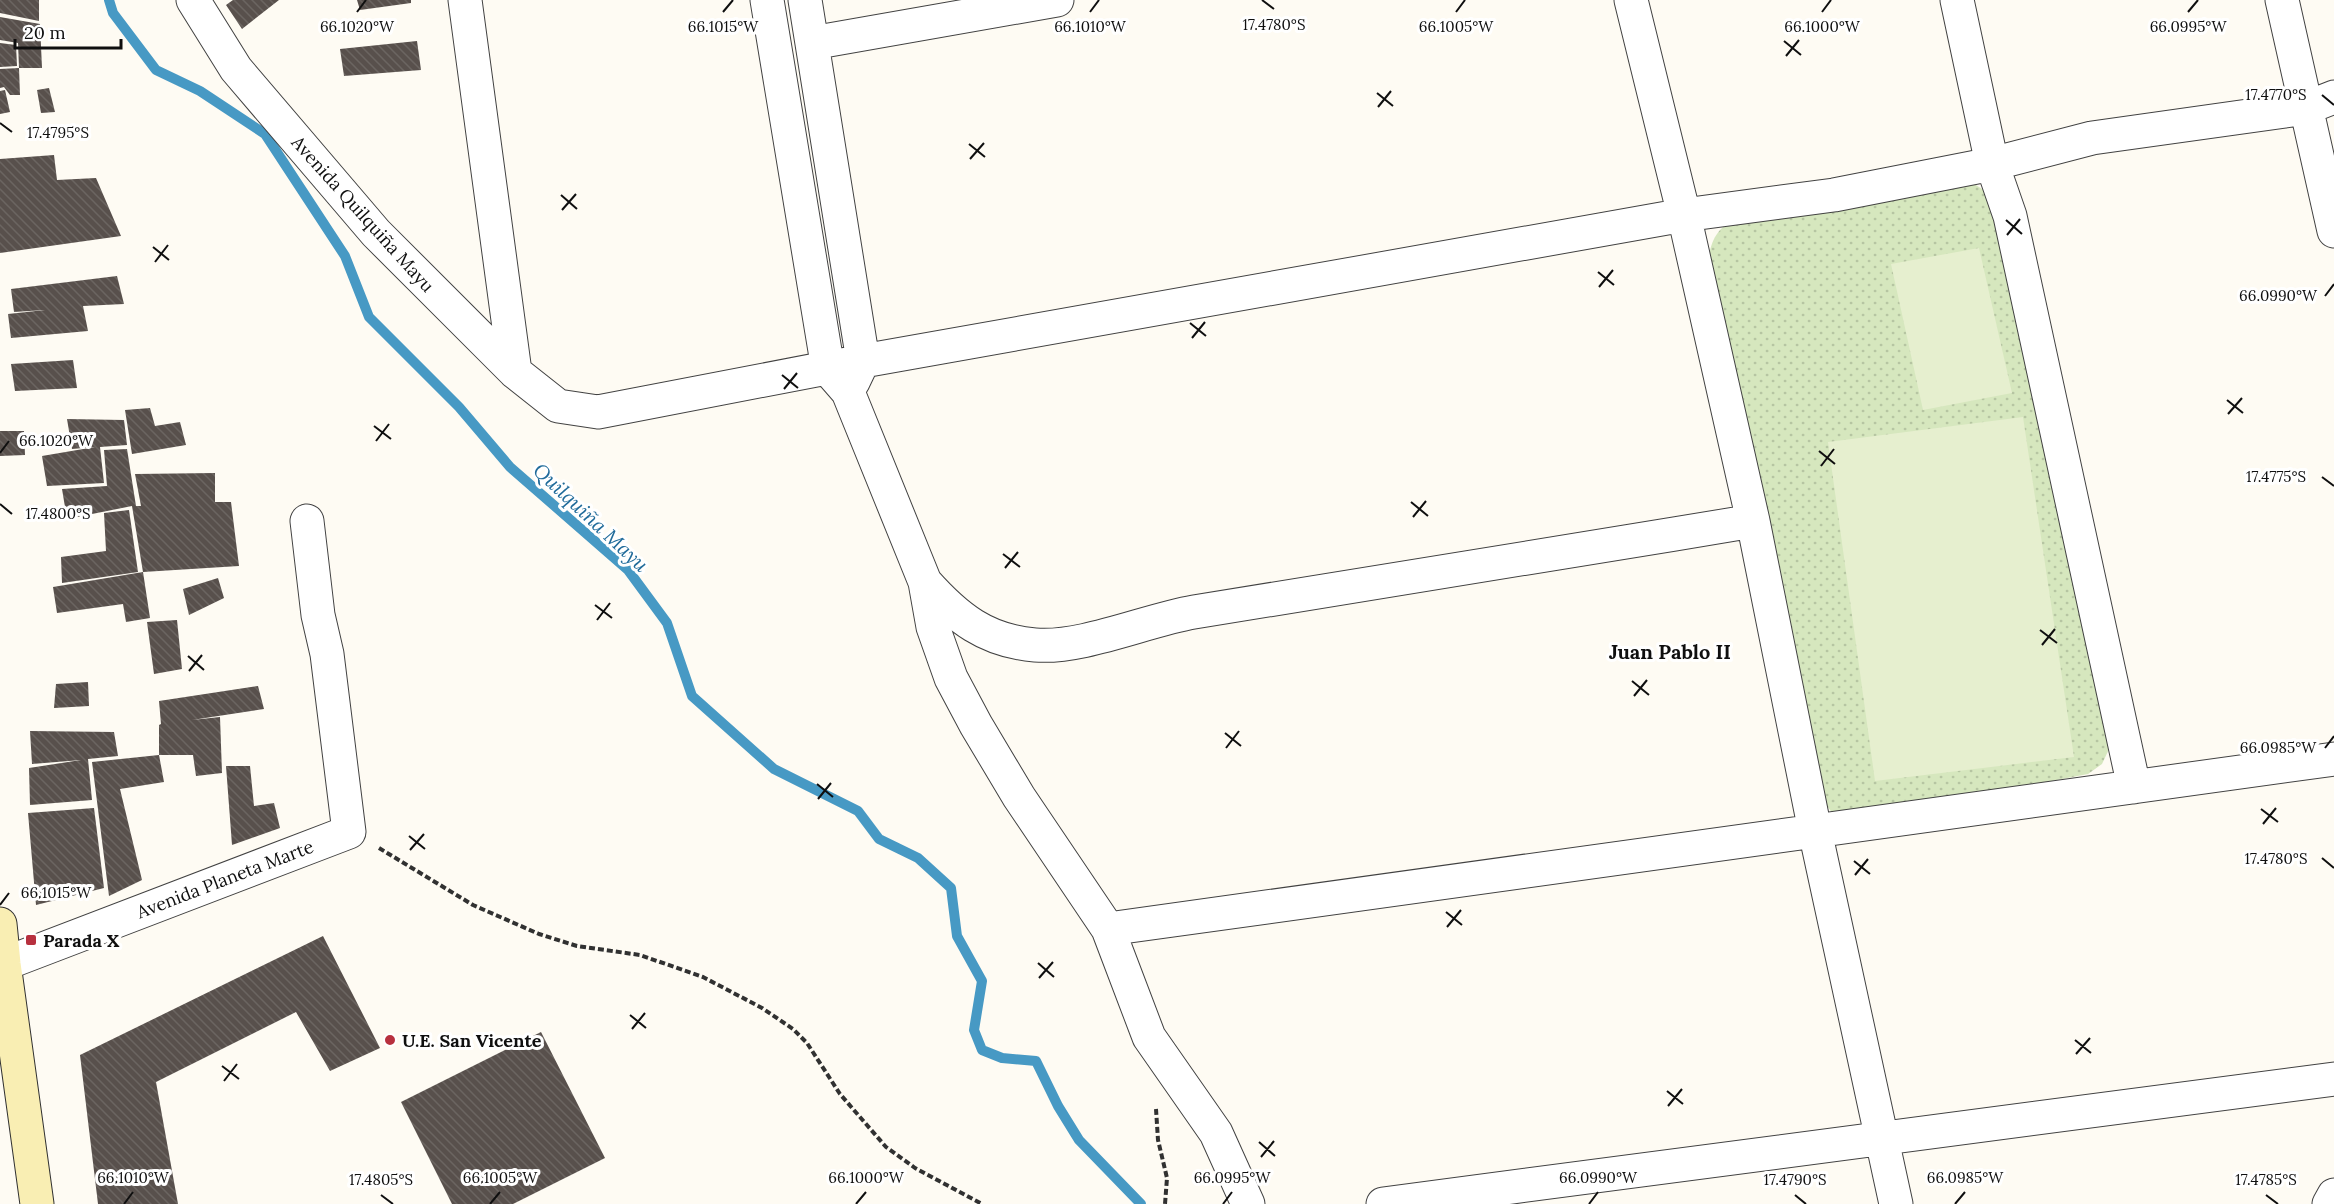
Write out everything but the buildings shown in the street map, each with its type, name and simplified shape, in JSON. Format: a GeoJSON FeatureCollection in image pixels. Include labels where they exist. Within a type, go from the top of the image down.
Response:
{"type":"FeatureCollection","features":[{"type":"Feature","properties":{"kind":"street","name":"Avenida Quilquiña Mayu"},"geometry":{"type":"LineString","coordinates":[[193,0],[236,69],[375,233],[515,372],[558,406],[598,412],[838,380]]}},
{"type":"Feature","properties":{"kind":"street"},"geometry":{"type":"LineString","coordinates":[[465,0],[515,372]]}},
{"type":"Feature","properties":{"kind":"street"},"geometry":{"type":"LineString","coordinates":[[767,0],[838,380],[925,582],[933,627],[951,678],[975,725],[1019,797],[1108,928],[1149,1037],[1216,1133],[1248,1204]]}},
{"type":"Feature","properties":{"kind":"street"},"geometry":{"type":"LineString","coordinates":[[805,0],[863,361]]}},
{"type":"Feature","properties":{"kind":"street"},"geometry":{"type":"LineString","coordinates":[[812,43],[1057,0]]}},
{"type":"Feature","properties":{"kind":"street"},"geometry":{"type":"LineString","coordinates":[[1630,0],[1684,215],[1753,521],[1815,831],[1896,1204]]}},
{"type":"Feature","properties":{"kind":"street"},"geometry":{"type":"LineString","coordinates":[[1957,0],[1992,164],[2010,216],[2134,787]]}},
{"type":"Feature","properties":{"kind":"street"},"geometry":{"type":"LineString","coordinates":[[2282,0],[2320,102],[2334,231]]}},
{"type":"Feature","properties":{"kind":"street"},"geometry":{"type":"LineString","coordinates":[[838,380],[863,361],[1684,215],[1834,195],[1992,164],[2092,138],[2320,102]]}},
{"type":"Feature","properties":{"kind":"street"},"geometry":{"type":"LineString","coordinates":[[307,521],[318,615],[327,654],[349,832]]}},
{"type":"Feature","properties":{"kind":"street"},"geometry":{"type":"LineString","coordinates":[[925,582],[948,608],[974,627],[1005,639],[1036,645],[1068,644],[1180,615],[1753,521]]}},
{"type":"Feature","properties":{"kind":"street"},"geometry":{"type":"LineString","coordinates":[[1108,928],[2334,759]]}},
{"type":"Feature","properties":{"kind":"street","name":"Avenida Planeta Marte"},"geometry":{"type":"LineString","coordinates":[[2,964],[349,832]]}},
{"type":"Feature","properties":{"kind":"street"},"geometry":{"type":"LineString","coordinates":[[0,924],[2,964],[37,1204]]}},
{"type":"Feature","properties":{"kind":"street"},"geometry":{"type":"LineString","coordinates":[[1383,1204],[2334,1079]]}},
{"type":"Feature","properties":{"kind":"street"},"geometry":{"type":"LineString","coordinates":[[2329,1204],[2334,1195]]}},
{"type":"Feature","properties":{"kind":"path"},"geometry":{"type":"LineString","coordinates":[[349,832],[401,860],[428,879],[473,905],[539,934],[578,946],[640,955],[703,977],[762,1008],[793,1029],[807,1043],[840,1094],[886,1147],[915,1168],[982,1204]]}},
{"type":"Feature","properties":{"kind":"path"},"geometry":{"type":"LineString","coordinates":[[1155,1105],[1158,1140],[1167,1178],[1165,1204]]}},
{"type":"Feature","properties":{"kind":"green space"},"geometry":{"type":"Polygon","coordinates":[[[1971,182],[1987,192],[1994,211],[2110,747],[2102,764],[2088,774],[1855,819],[1841,817],[1832,812],[1820,790],[1709,256],[1716,236],[1731,220],[1971,182]]]}},
{"type":"Feature","properties":{"kind":"green space"},"geometry":{"type":"Polygon","coordinates":[[[1979,248],[2012,393],[1923,410],[1891,264],[1979,248]]]}},
{"type":"Feature","properties":{"kind":"green space"},"geometry":{"type":"Polygon","coordinates":[[[2023,417],[2074,757],[1875,781],[1828,442],[2023,417]]]}},
{"type":"Feature","properties":{"kind":"waterway","name":"Quilquiña Mayu"},"geometry":{"type":"LineString","coordinates":[[109,0],[113,13],[156,70],[200,91],[265,134],[345,256],[369,317],[459,407],[510,467],[628,570],[667,623],[692,696],[774,769],[858,811],[879,839],[918,858],[951,888],[957,936],[982,981],[974,1030],[982,1050],[1002,1058],[1036,1061],[1058,1106],[1079,1140],[1141,1204]]}},
{"type":"Feature","properties":{"kind":"place","name":"Parada X"},"geometry":{"type":"Point","coordinates":[31,940]}},
{"type":"Feature","properties":{"kind":"place","name":"U.E. San Vicente"},"geometry":{"type":"Point","coordinates":[390,1040]}},
{"type":"Feature","properties":{"kind":"district","name":"Juan Pablo II"},"geometry":{"type":"Point","coordinates":[1670,651]}}]}
